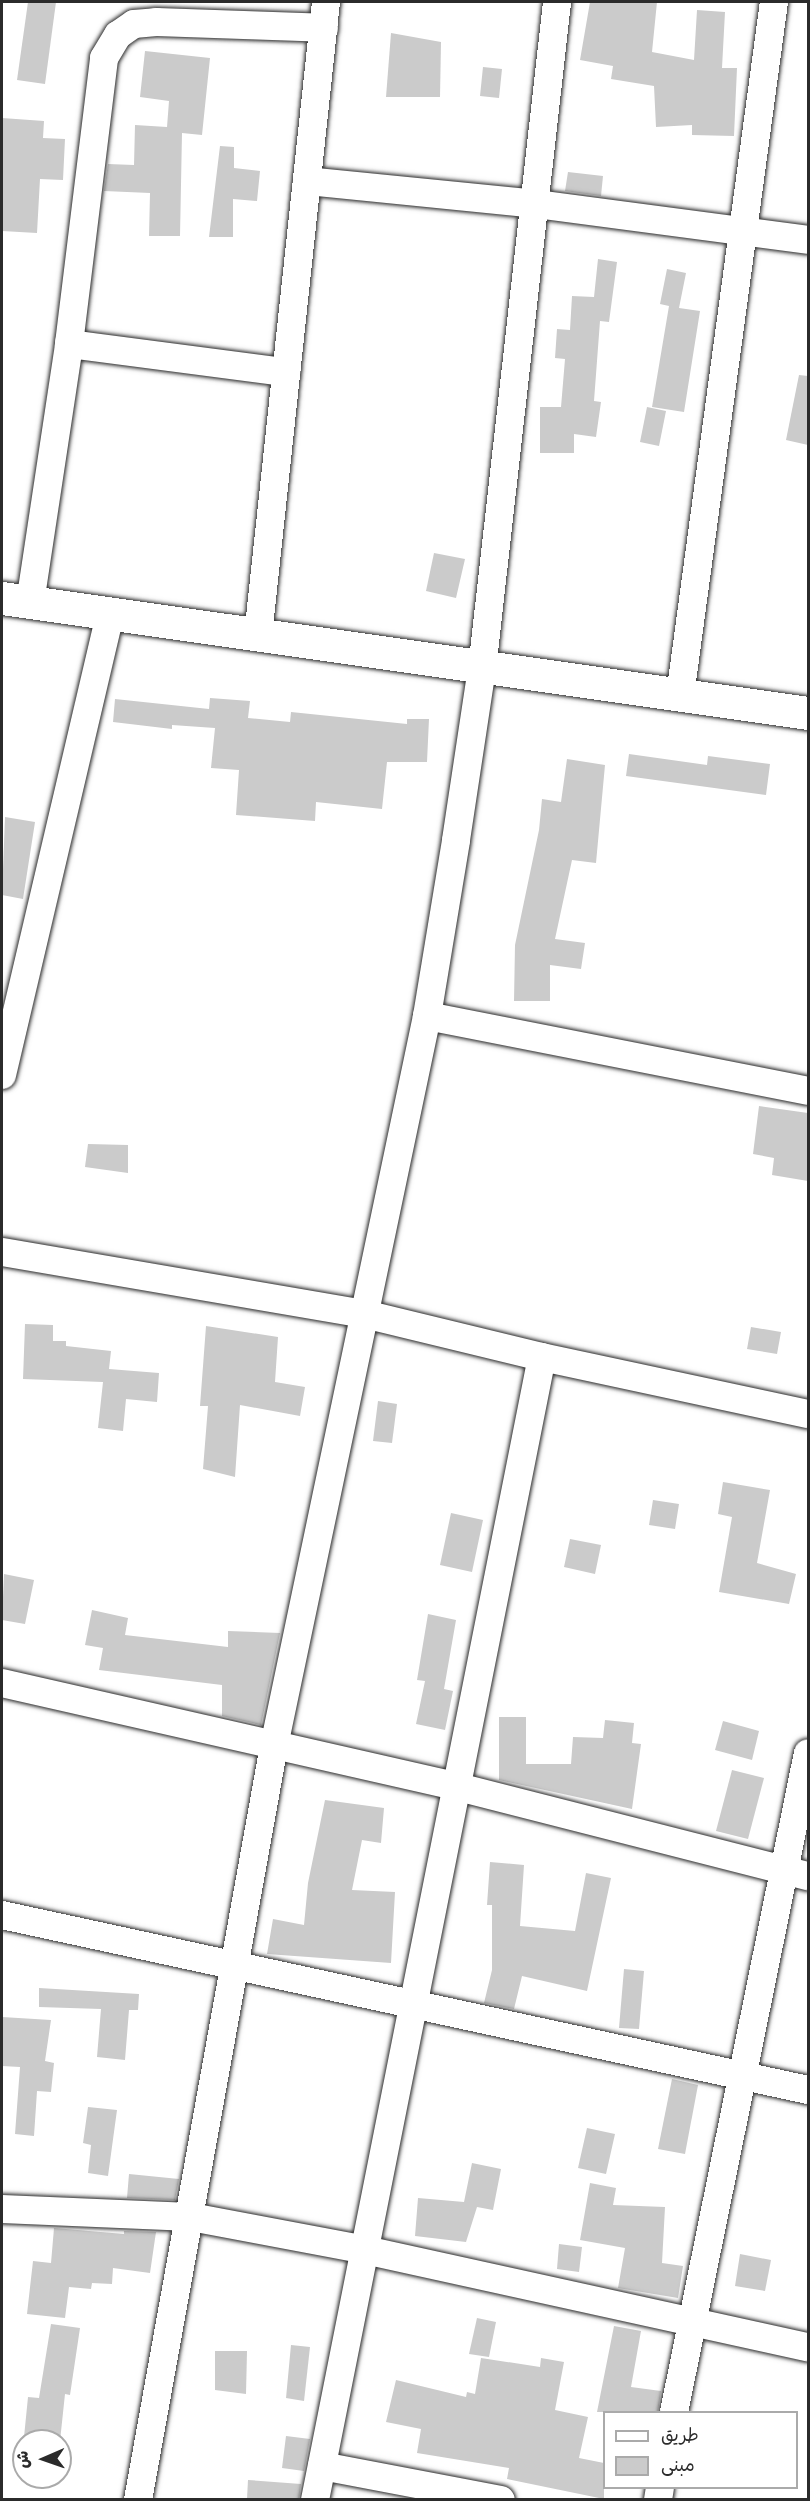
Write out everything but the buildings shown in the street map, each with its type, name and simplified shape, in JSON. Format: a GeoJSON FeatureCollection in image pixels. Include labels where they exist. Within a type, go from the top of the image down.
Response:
{"type":"FeatureCollection","features":[{"type":"Feature","properties":{"kind":"main road"},"geometry":{"type":"LineString","coordinates":[[16,600],[482,669],[808,713]]}},
{"type":"Feature","properties":{"kind":"street"},"geometry":{"type":"LineString","coordinates":[[138,2499],[191,2217],[274,1746],[426,1016],[482,669],[557,2]]}},
{"type":"Feature","properties":{"kind":"street"},"geometry":{"type":"LineString","coordinates":[[681,696],[741,231],[774,2]]}},
{"type":"Feature","properties":{"kind":"street"},"geometry":{"type":"LineString","coordinates":[[16,600],[69,344],[96,97],[104,58],[118,35],[134,24],[325,15],[258,636]]}},
{"type":"Feature","properties":{"kind":"street"},"geometry":{"type":"LineString","coordinates":[[307,181],[536,204],[808,240]]}},
{"type":"Feature","properties":{"kind":"street"},"geometry":{"type":"LineString","coordinates":[[69,344],[286,372]]}},
{"type":"Feature","properties":{"kind":"street"},"geometry":{"type":"LineString","coordinates":[[2,1075],[110,615]]}},
{"type":"Feature","properties":{"kind":"street"},"geometry":{"type":"LineString","coordinates":[[426,1016],[808,1091]]}},
{"type":"Feature","properties":{"kind":"street"},"geometry":{"type":"LineString","coordinates":[[2,1252],[364,1314],[542,1358],[808,1413]]}},
{"type":"Feature","properties":{"kind":"street"},"geometry":{"type":"LineString","coordinates":[[315,2499],[416,2004],[542,1358]]}},
{"type":"Feature","properties":{"kind":"street"},"geometry":{"type":"LineString","coordinates":[[2,1683],[458,1787],[796,1873]]}},
{"type":"Feature","properties":{"kind":"street"},"geometry":{"type":"LineString","coordinates":[[674,2411],[742,2076],[796,1873],[808,1753]]}},
{"type":"Feature","properties":{"kind":"street"},"geometry":{"type":"LineString","coordinates":[[2,1915],[808,2090]]}},
{"type":"Feature","properties":{"kind":"street"},"geometry":{"type":"LineString","coordinates":[[2,2209],[191,2217],[365,2250],[808,2347]]}},
{"type":"Feature","properties":{"kind":"street"},"geometry":{"type":"LineString","coordinates":[[321,2466],[501,2499]]}}]}
